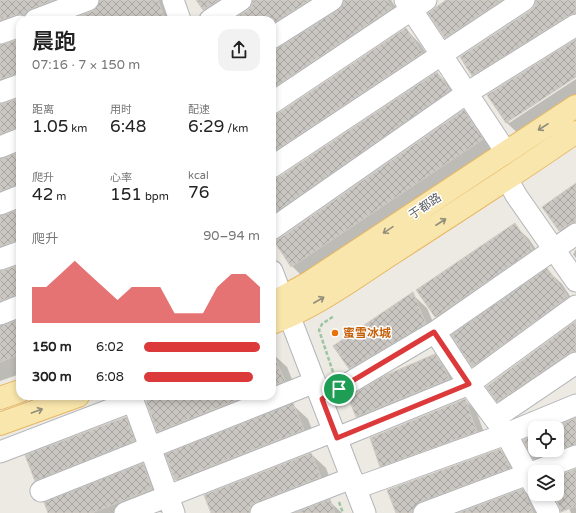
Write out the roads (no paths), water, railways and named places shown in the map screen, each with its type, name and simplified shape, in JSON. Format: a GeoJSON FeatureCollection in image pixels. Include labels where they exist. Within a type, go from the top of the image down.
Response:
{"type":"FeatureCollection","features":[{"type":"Feature","properties":{"kind":"main road","name":"于都路"},"geometry":{"type":"LineString","coordinates":[[279,309],[310,282],[576,106]]}},
{"type":"Feature","properties":{"kind":"main road","name":"于都路"},"geometry":{"type":"LineString","coordinates":[[279,309],[323,298],[507,179],[576,132]]}},
{"type":"Feature","properties":{"kind":"main road"},"geometry":{"type":"LineString","coordinates":[[0,398],[16,392]]}},
{"type":"Feature","properties":{"kind":"main road"},"geometry":{"type":"LineString","coordinates":[[0,424],[67,400]]}},
{"type":"Feature","properties":{"kind":"street"},"geometry":{"type":"LineString","coordinates":[[46,16],[88,0]]}},
{"type":"Feature","properties":{"kind":"street"},"geometry":{"type":"LineString","coordinates":[[172,0],[178,16]]}},
{"type":"Feature","properties":{"kind":"street"},"geometry":{"type":"LineString","coordinates":[[216,16],[241,0]]}},
{"type":"Feature","properties":{"kind":"street"},"geometry":{"type":"LineString","coordinates":[[276,35],[332,0]]}},
{"type":"Feature","properties":{"kind":"street"},"geometry":{"type":"LineString","coordinates":[[276,164],[524,0]]}},
{"type":"Feature","properties":{"kind":"street"},"geometry":{"type":"LineString","coordinates":[[276,100],[414,3],[441,55],[506,152]]}},
{"type":"Feature","properties":{"kind":"street"},"geometry":{"type":"LineString","coordinates":[[276,226],[466,93],[576,25]]}},
{"type":"Feature","properties":{"kind":"street"},"geometry":{"type":"LineString","coordinates":[[0,33],[16,27]]}},
{"type":"Feature","properties":{"kind":"street"},"geometry":{"type":"LineString","coordinates":[[0,92],[16,86]]}},
{"type":"Feature","properties":{"kind":"street"},"geometry":{"type":"LineString","coordinates":[[0,147],[16,141]]}},
{"type":"Feature","properties":{"kind":"street"},"geometry":{"type":"LineString","coordinates":[[507,179],[516,195],[576,281]]}},
{"type":"Feature","properties":{"kind":"street"},"geometry":{"type":"LineString","coordinates":[[0,204],[16,198]]}},
{"type":"Feature","properties":{"kind":"street"},"geometry":{"type":"LineString","coordinates":[[40,491],[150,448],[326,390],[434,332],[576,234]]}},
{"type":"Feature","properties":{"kind":"street"},"geometry":{"type":"LineString","coordinates":[[0,259],[16,253]]}},
{"type":"Feature","properties":{"kind":"street"},"geometry":{"type":"LineString","coordinates":[[276,293],[279,309],[326,390],[335,435],[365,513]]}},
{"type":"Feature","properties":{"kind":"street"},"geometry":{"type":"LineString","coordinates":[[125,513],[171,505],[335,435],[469,384],[576,306]]}},
{"type":"Feature","properties":{"kind":"street"},"geometry":{"type":"LineString","coordinates":[[0,314],[16,308]]}},
{"type":"Feature","properties":{"kind":"street"},"geometry":{"type":"LineString","coordinates":[[434,332],[469,384],[500,426],[528,476]]}},
{"type":"Feature","properties":{"kind":"street"},"geometry":{"type":"LineString","coordinates":[[500,426],[576,363]]}},
{"type":"Feature","properties":{"kind":"street"},"geometry":{"type":"LineString","coordinates":[[0,452],[133,401],[171,505]]}},
{"type":"Feature","properties":{"kind":"street"},"geometry":{"type":"LineString","coordinates":[[261,513],[354,483],[500,426],[576,405]]}},
{"type":"Feature","properties":{"kind":"street"},"geometry":{"type":"LineString","coordinates":[[560,465],[576,456]]}},
{"type":"Feature","properties":{"kind":"street"},"geometry":{"type":"LineString","coordinates":[[424,513],[528,482]]}},
{"type":"Feature","properties":{"kind":"street"},"geometry":{"type":"LineString","coordinates":[[543,501],[549,513]]}},
{"type":"Feature","properties":{"kind":"place","name":"蜜雪冰城"},"geometry":{"type":"Point","coordinates":[335,333]}}]}
